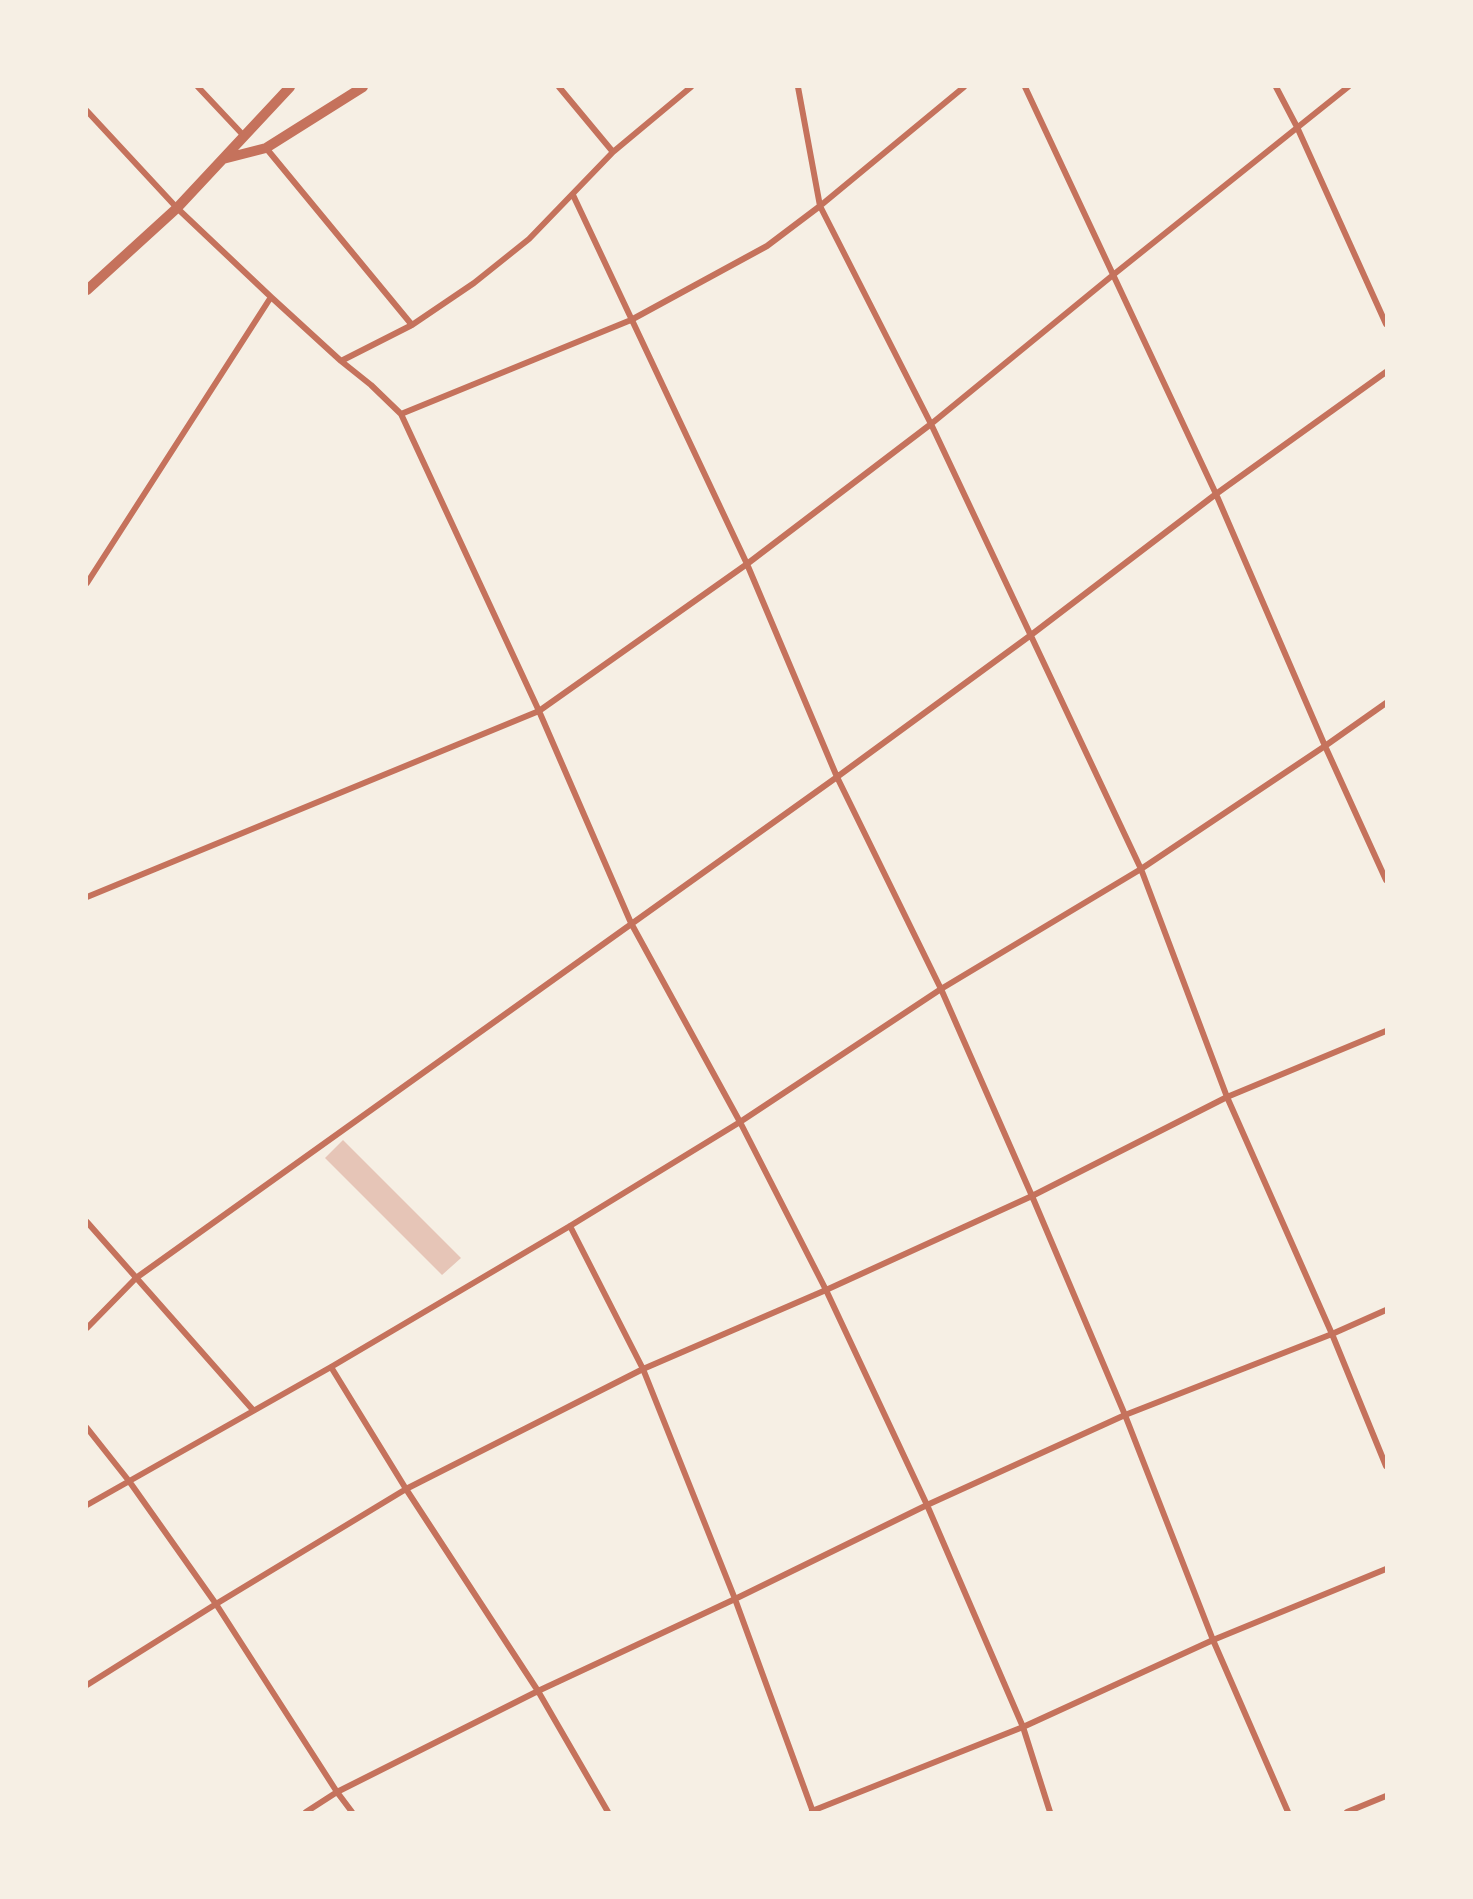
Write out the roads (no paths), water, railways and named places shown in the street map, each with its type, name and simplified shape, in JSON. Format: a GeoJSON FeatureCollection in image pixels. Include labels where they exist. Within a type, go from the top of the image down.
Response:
{"type":"FeatureCollection","features":[{"type":"Feature","properties":{"kind":"street"},"geometry":{"type":"LineString","coordinates":[[198,87],[244,136]]}},
{"type":"Feature","properties":{"kind":"street"},"geometry":{"type":"LineString","coordinates":[[87,290],[177,208],[290,87]]}},
{"type":"Feature","properties":{"kind":"street"},"geometry":{"type":"LineString","coordinates":[[223,159],[266,148],[363,87]]}},
{"type":"Feature","properties":{"kind":"street"},"geometry":{"type":"LineString","coordinates":[[560,87],[613,152]]}},
{"type":"Feature","properties":{"kind":"street"},"geometry":{"type":"LineString","coordinates":[[341,361],[412,325],[474,282],[529,239],[613,152],[691,87]]}},
{"type":"Feature","properties":{"kind":"street"},"geometry":{"type":"LineString","coordinates":[[798,87],[820,206],[932,424],[1141,869],[1227,1097],[1332,1334],[1386,1466]]}},
{"type":"Feature","properties":{"kind":"street"},"geometry":{"type":"LineString","coordinates":[[401,414],[631,320],[767,246],[820,206],[964,87]]}},
{"type":"Feature","properties":{"kind":"street"},"geometry":{"type":"LineString","coordinates":[[1025,87],[1216,494],[1325,746],[1386,880]]}},
{"type":"Feature","properties":{"kind":"street"},"geometry":{"type":"LineString","coordinates":[[1276,87],[1297,127],[1386,324]]}},
{"type":"Feature","properties":{"kind":"street"},"geometry":{"type":"LineString","coordinates":[[87,897],[538,711],[747,564],[932,424],[1113,275],[1348,87]]}},
{"type":"Feature","properties":{"kind":"street"},"geometry":{"type":"LineString","coordinates":[[87,111],[177,208],[271,297],[401,414],[538,711],[631,922],[740,1122],[826,1290],[927,1505],[1023,1727],[1050,1812]]}},
{"type":"Feature","properties":{"kind":"street"},"geometry":{"type":"LineString","coordinates":[[266,148],[412,325]]}},
{"type":"Feature","properties":{"kind":"street"},"geometry":{"type":"LineString","coordinates":[[573,195],[747,564],[837,777],[940,989],[1032,1196],[1125,1415],[1213,1640],[1288,1812]]}},
{"type":"Feature","properties":{"kind":"street"},"geometry":{"type":"LineString","coordinates":[[87,583],[271,297]]}},
{"type":"Feature","properties":{"kind":"street"},"geometry":{"type":"LineString","coordinates":[[87,1328],[136,1278],[631,922],[837,777],[1031,635],[1216,494],[1386,372]]}},
{"type":"Feature","properties":{"kind":"street"},"geometry":{"type":"LineString","coordinates":[[87,1505],[331,1367],[570,1226],[740,1122],[940,989],[1141,869],[1386,703]]}},
{"type":"Feature","properties":{"kind":"street"},"geometry":{"type":"LineString","coordinates":[[87,1685],[406,1489],[644,1369],[826,1290],[1032,1196],[1227,1097],[1386,1031]]}},
{"type":"Feature","properties":{"kind":"street"},"geometry":{"type":"LineString","coordinates":[[87,1222],[253,1410]]}},
{"type":"Feature","properties":{"kind":"street"},"geometry":{"type":"LineString","coordinates":[[570,1226],[644,1369],[735,1599],[812,1812],[1023,1727],[1213,1640],[1386,1569]]}},
{"type":"Feature","properties":{"kind":"street"},"geometry":{"type":"LineString","coordinates":[[306,1812],[337,1792],[538,1691],[735,1599],[927,1505],[1125,1415],[1332,1334],[1386,1310]]}},
{"type":"Feature","properties":{"kind":"street"},"geometry":{"type":"LineString","coordinates":[[331,1367],[406,1489],[538,1691],[608,1812]]}},
{"type":"Feature","properties":{"kind":"street"},"geometry":{"type":"LineString","coordinates":[[87,1428],[129,1481],[216,1604],[352,1812]]}},
{"type":"Feature","properties":{"kind":"street"},"geometry":{"type":"LineString","coordinates":[[1347,1812],[1386,1796]]}}]}
